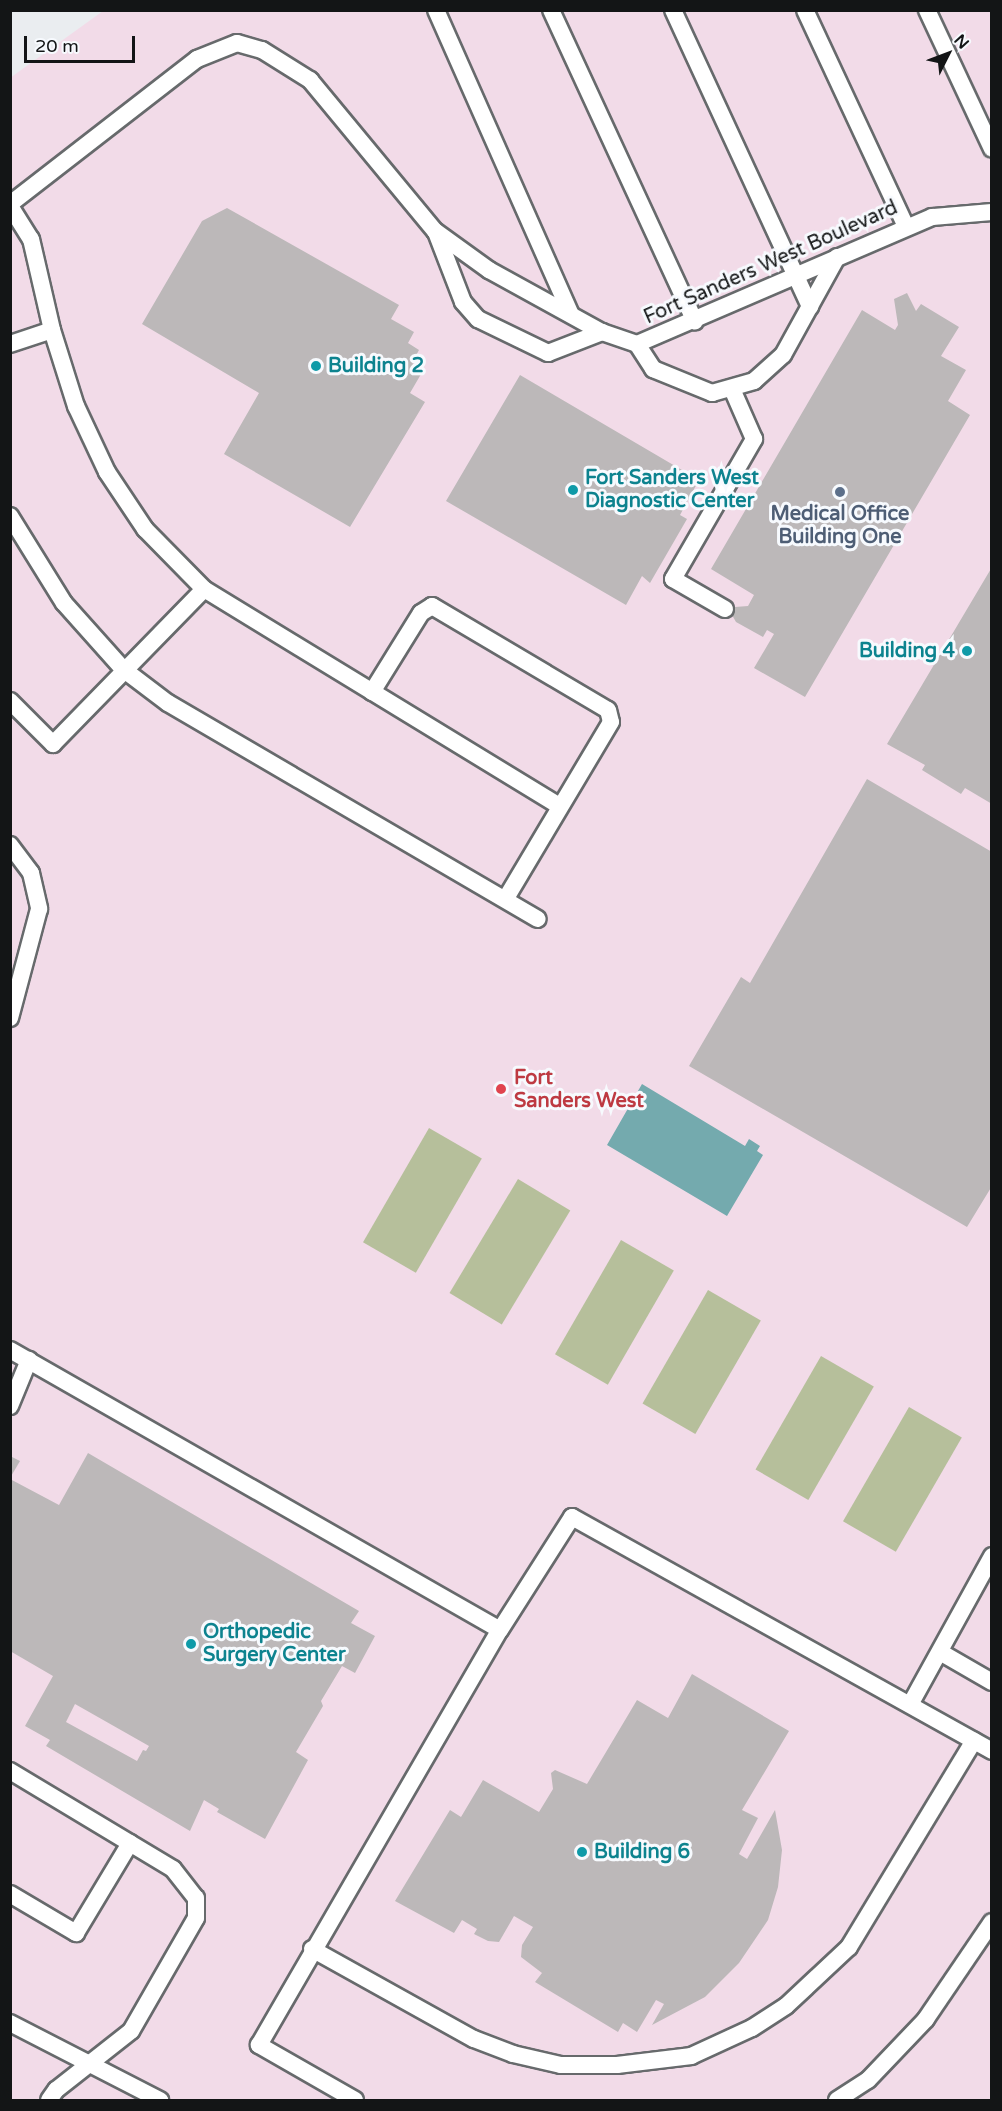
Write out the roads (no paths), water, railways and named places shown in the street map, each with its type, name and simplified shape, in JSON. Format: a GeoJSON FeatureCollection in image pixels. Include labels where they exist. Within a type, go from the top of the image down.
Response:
{"type":"FeatureCollection","features":[{"type":"Feature","properties":{"kind":"lane"},"geometry":{"type":"LineString","coordinates":[[436,10],[570,313]]}},
{"type":"Feature","properties":{"kind":"lane"},"geometry":{"type":"LineString","coordinates":[[551,10],[695,321]]}},
{"type":"Feature","properties":{"kind":"lane"},"geometry":{"type":"LineString","coordinates":[[673,10],[810,307]]}},
{"type":"Feature","properties":{"kind":"lane"},"geometry":{"type":"LineString","coordinates":[[805,10],[906,227]]}},
{"type":"Feature","properties":{"kind":"lane"},"geometry":{"type":"LineString","coordinates":[[927,10],[992,149]]}},
{"type":"Feature","properties":{"kind":"lane","name":"Fort Sanders West Boulevard"},"geometry":{"type":"LineString","coordinates":[[10,205],[196,59],[237,43],[262,50],[310,80],[435,231],[489,270],[602,332],[637,344],[695,321],[906,227],[932,217],[989,208]]}},
{"type":"Feature","properties":{"kind":"lane"},"geometry":{"type":"LineString","coordinates":[[10,205],[31,239],[52,330],[76,406],[107,472],[145,529],[204,589],[559,806]]}},
{"type":"Feature","properties":{"kind":"lane"},"geometry":{"type":"LineString","coordinates":[[435,231],[463,302],[478,319],[548,353],[602,332]]}},
{"type":"Feature","properties":{"kind":"lane"},"geometry":{"type":"LineString","coordinates":[[637,344],[653,369],[712,393],[754,381],[783,355],[837,257]]}},
{"type":"Feature","properties":{"kind":"lane"},"geometry":{"type":"LineString","coordinates":[[10,344],[52,330]]}},
{"type":"Feature","properties":{"kind":"lane"},"geometry":{"type":"LineString","coordinates":[[725,609],[673,579],[748,455],[754,439],[732,389]]}},
{"type":"Feature","properties":{"kind":"lane"},"geometry":{"type":"LineString","coordinates":[[10,516],[64,603],[123,669],[168,703],[506,898],[538,919]]}},
{"type":"Feature","properties":{"kind":"lane"},"geometry":{"type":"LineString","coordinates":[[10,701],[53,744],[123,669],[204,589]]}},
{"type":"Feature","properties":{"kind":"lane"},"geometry":{"type":"LineString","coordinates":[[372,692],[421,612],[432,606],[606,706],[611,722],[506,898]]}},
{"type":"Feature","properties":{"kind":"lane"},"geometry":{"type":"LineString","coordinates":[[10,845],[31,873],[39,909],[10,1018]]}},
{"type":"Feature","properties":{"kind":"lane"},"geometry":{"type":"LineString","coordinates":[[10,1350],[500,1630]]}},
{"type":"Feature","properties":{"kind":"lane"},"geometry":{"type":"LineString","coordinates":[[10,1406],[29,1360]]}},
{"type":"Feature","properties":{"kind":"lane"},"geometry":{"type":"LineString","coordinates":[[355,2100],[260,2045],[312,1949],[500,1630],[572,1517],[911,1703],[992,1751]]}},
{"type":"Feature","properties":{"kind":"lane"},"geometry":{"type":"LineString","coordinates":[[911,1703],[991,1557]]}},
{"type":"Feature","properties":{"kind":"lane"},"geometry":{"type":"LineString","coordinates":[[940,1652],[992,1682]]}},
{"type":"Feature","properties":{"kind":"lane"},"geometry":{"type":"LineString","coordinates":[[312,1949],[474,2039],[513,2054],[561,2065],[617,2065],[691,2056],[752,2028],[786,2006],[849,1947],[974,1741]]}},
{"type":"Feature","properties":{"kind":"lane"},"geometry":{"type":"LineString","coordinates":[[10,1771],[173,1869],[187,1883],[196,1898],[195,1918],[131,2031],[56,2090],[49,2100]]}},
{"type":"Feature","properties":{"kind":"lane"},"geometry":{"type":"LineString","coordinates":[[10,1894],[76,1933],[130,1844]]}},
{"type":"Feature","properties":{"kind":"lane"},"geometry":{"type":"LineString","coordinates":[[837,2100],[868,2080],[926,2019],[992,1922]]}},
{"type":"Feature","properties":{"kind":"lane"},"geometry":{"type":"LineString","coordinates":[[10,2023],[160,2100]]}},
{"type":"Feature","properties":{"kind":"water"},"geometry":{"type":"Polygon","coordinates":[[[642,1084],[745,1146],[749,1139],[760,1146],[757,1151],[763,1155],[727,1216],[607,1145],[642,1084]]]}},
{"type":"Feature","properties":{"kind":"place","name":"Building 2"},"geometry":{"type":"Point","coordinates":[316,366]}},
{"type":"Feature","properties":{"kind":"place","name":"Fort Sanders West Diagnostic Center"},"geometry":{"type":"Point","coordinates":[573,490]}},
{"type":"Feature","properties":{"kind":"place","name":"Medical Office Building One"},"geometry":{"type":"Point","coordinates":[840,492]}},
{"type":"Feature","properties":{"kind":"place","name":"Building 4"},"geometry":{"type":"Point","coordinates":[967,651]}},
{"type":"Feature","properties":{"kind":"place","name":"Fort Sanders West"},"geometry":{"type":"Point","coordinates":[501,1089]}},
{"type":"Feature","properties":{"kind":"place","name":"Orthopedic Surgery Center"},"geometry":{"type":"Point","coordinates":[191,1644]}},
{"type":"Feature","properties":{"kind":"place","name":"Building 6"},"geometry":{"type":"Point","coordinates":[582,1852]}}]}
